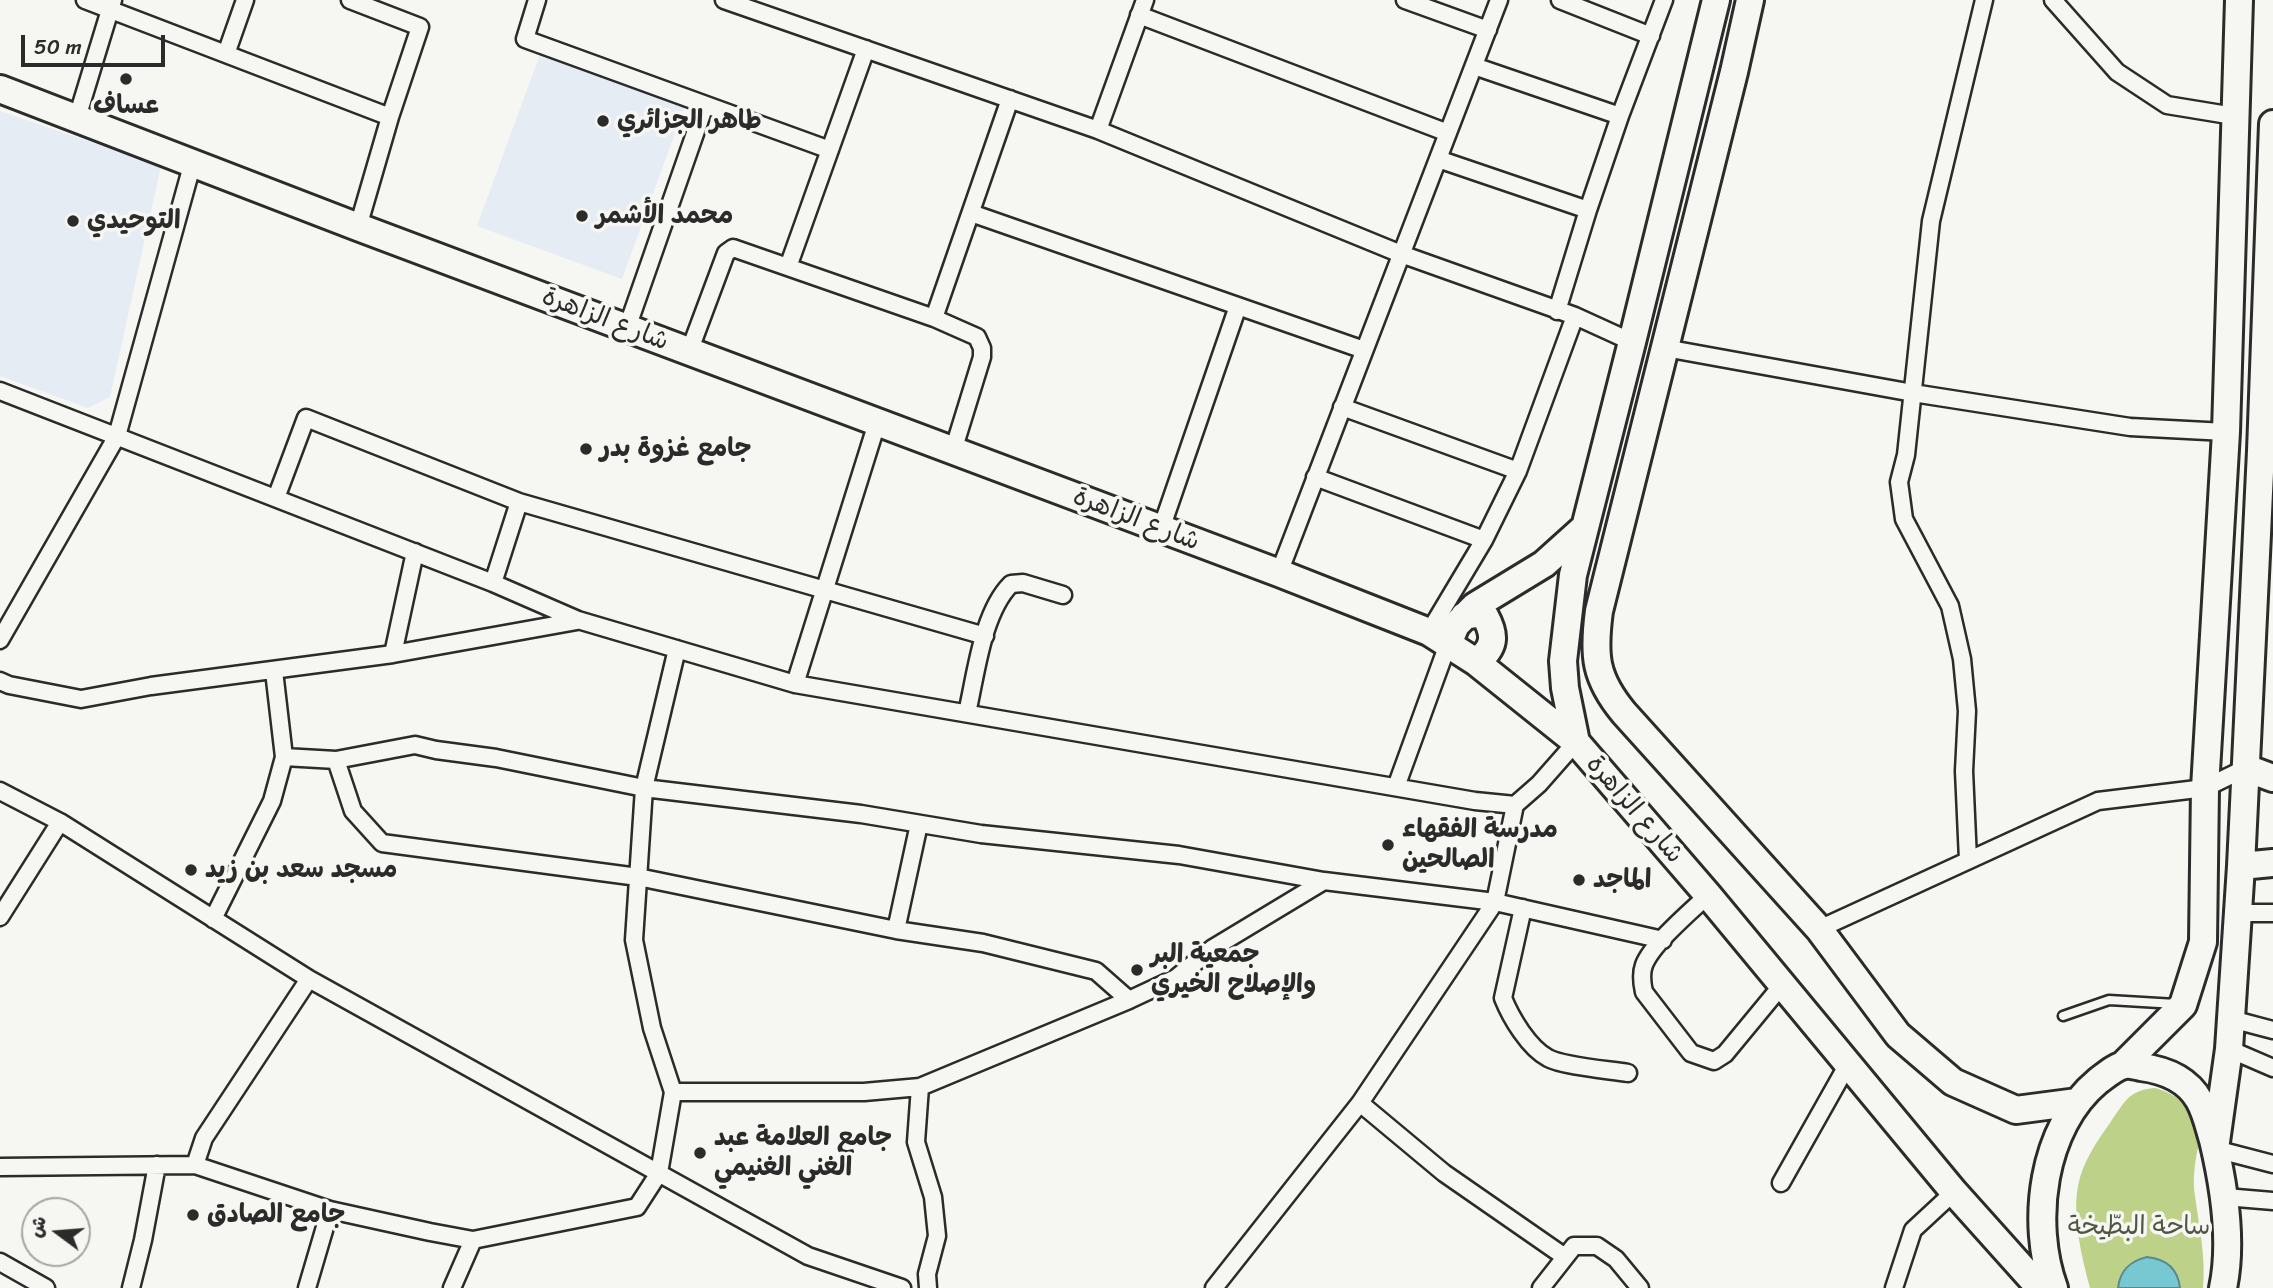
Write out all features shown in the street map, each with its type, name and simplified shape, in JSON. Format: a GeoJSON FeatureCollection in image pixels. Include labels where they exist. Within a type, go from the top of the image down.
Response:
{"type":"FeatureCollection","features":[{"type":"Feature","properties":{"kind":"main road"},"geometry":{"type":"LineString","coordinates":[[1576,742],[1565,688],[1563,661],[1569,598],[1584,528],[1716,0]]}},
{"type":"Feature","properties":{"kind":"main road"},"geometry":{"type":"LineString","coordinates":[[1749,0],[1734,72],[1599,611],[1596,648],[1602,680],[1608,695],[1819,929],[1898,1035],[1953,1082],[2016,1110],[2077,1102]]}},
{"type":"Feature","properties":{"kind":"main road"},"geometry":{"type":"LineString","coordinates":[[2054,1288],[2043,1248],[2042,1226],[2044,1189],[2059,1135],[2077,1102],[2107,1074],[2124,1064],[2183,1005],[2203,942],[2205,788],[2225,432],[2239,0]]}},
{"type":"Feature","properties":{"kind":"main road","name":"شارع الزاهرة"},"geometry":{"type":"LineString","coordinates":[[0,89],[358,227],[1279,573],[1438,638],[1476,662],[1576,742],[1708,895],[1954,1192],[2040,1288]]}},
{"type":"Feature","properties":{"kind":"main road"},"geometry":{"type":"LineString","coordinates":[[2215,1149],[2231,1018],[2262,914],[2241,866],[2266,493],[2273,124]]}},
{"type":"Feature","properties":{"kind":"main road"},"geometry":{"type":"LineString","coordinates":[[1438,638],[1475,606],[1544,564],[1584,528]]}},
{"type":"Feature","properties":{"kind":"main road"},"geometry":{"type":"LineString","coordinates":[[1464,617],[1476,614],[1485,616],[1492,629],[1493,637],[1488,652],[1476,662]]}},
{"type":"Feature","properties":{"kind":"main road"},"geometry":{"type":"LineString","coordinates":[[2246,768],[2273,778]]}},
{"type":"Feature","properties":{"kind":"main road"},"geometry":{"type":"LineString","coordinates":[[2241,866],[2273,863]]}},
{"type":"Feature","properties":{"kind":"main road"},"geometry":{"type":"LineString","coordinates":[[2124,1064],[2157,1070],[2187,1085],[2200,1100],[2215,1149],[2225,1197],[2230,1281]]}},
{"type":"Feature","properties":{"kind":"street"},"geometry":{"type":"LineString","coordinates":[[85,0],[111,4],[226,54],[390,117]]}},
{"type":"Feature","properties":{"kind":"street"},"geometry":{"type":"LineString","coordinates":[[226,54],[245,0]]}},
{"type":"Feature","properties":{"kind":"street"},"geometry":{"type":"LineString","coordinates":[[350,0],[420,27],[358,227]]}},
{"type":"Feature","properties":{"kind":"street"},"geometry":{"type":"LineString","coordinates":[[537,0],[525,39],[830,150]]}},
{"type":"Feature","properties":{"kind":"street"},"geometry":{"type":"LineString","coordinates":[[724,0],[771,7],[866,49],[1098,130],[1401,254],[1575,316],[1632,342]]}},
{"type":"Feature","properties":{"kind":"street"},"geometry":{"type":"LineString","coordinates":[[1405,0],[1488,30]]}},
{"type":"Feature","properties":{"kind":"street"},"geometry":{"type":"LineString","coordinates":[[1279,573],[1499,0]]}},
{"type":"Feature","properties":{"kind":"street"},"geometry":{"type":"LineString","coordinates":[[1560,0],[1651,36]]}},
{"type":"Feature","properties":{"kind":"street"},"geometry":{"type":"LineString","coordinates":[[1557,311],[1620,116],[1664,0]]}},
{"type":"Feature","properties":{"kind":"street"},"geometry":{"type":"LineString","coordinates":[[1968,860],[1964,771],[1968,711],[1962,659],[1950,606],[1904,519],[1899,482],[1906,455],[1931,221],[1984,0]]}},
{"type":"Feature","properties":{"kind":"street"},"geometry":{"type":"LineString","coordinates":[[2053,0],[2118,72],[2166,105],[2234,116]]}},
{"type":"Feature","properties":{"kind":"street"},"geometry":{"type":"LineString","coordinates":[[77,118],[111,4]]}},
{"type":"Feature","properties":{"kind":"street"},"geometry":{"type":"LineString","coordinates":[[1098,130],[1142,7],[1448,133]]}},
{"type":"Feature","properties":{"kind":"street"},"geometry":{"type":"LineString","coordinates":[[788,267],[866,49]]}},
{"type":"Feature","properties":{"kind":"street"},"geometry":{"type":"LineString","coordinates":[[1474,66],[1620,116]]}},
{"type":"Feature","properties":{"kind":"street"},"geometry":{"type":"LineString","coordinates":[[934,318],[1010,99]]}},
{"type":"Feature","properties":{"kind":"street"},"geometry":{"type":"LineString","coordinates":[[627,328],[705,105]]}},
{"type":"Feature","properties":{"kind":"street"},"geometry":{"type":"LineString","coordinates":[[1438,159],[1588,210]]}},
{"type":"Feature","properties":{"kind":"street"},"geometry":{"type":"LineString","coordinates":[[0,640],[117,436],[194,162]]}},
{"type":"Feature","properties":{"kind":"street"},"geometry":{"type":"LineString","coordinates":[[971,213],[1364,350]]}},
{"type":"Feature","properties":{"kind":"street"},"geometry":{"type":"LineString","coordinates":[[690,352],[726,253],[733,248],[934,318],[978,337],[982,348],[982,357],[953,451]]}},
{"type":"Feature","properties":{"kind":"street"},"geometry":{"type":"LineString","coordinates":[[1161,529],[1238,306]]}},
{"type":"Feature","properties":{"kind":"street"},"geometry":{"type":"LineString","coordinates":[[1396,787],[1438,638],[1518,471],[1575,316]]}},
{"type":"Feature","properties":{"kind":"street"},"geometry":{"type":"LineString","coordinates":[[1665,348],[1913,393],[2130,427],[2225,432]]}},
{"type":"Feature","properties":{"kind":"street"},"geometry":{"type":"LineString","coordinates":[[0,391],[415,552],[578,620],[796,684],[1475,801],[1515,805]]}},
{"type":"Feature","properties":{"kind":"street"},"geometry":{"type":"LineString","coordinates":[[1342,407],[1518,471]]}},
{"type":"Feature","properties":{"kind":"street"},"geometry":{"type":"LineString","coordinates":[[276,498],[306,418],[519,502],[985,636]]}},
{"type":"Feature","properties":{"kind":"street"},"geometry":{"type":"LineString","coordinates":[[796,684],[877,422]]}},
{"type":"Feature","properties":{"kind":"street"},"geometry":{"type":"LineString","coordinates":[[1315,477],[1484,541]]}},
{"type":"Feature","properties":{"kind":"street"},"geometry":{"type":"LineString","coordinates":[[493,583],[519,502]]}},
{"type":"Feature","properties":{"kind":"street"},"geometry":{"type":"LineString","coordinates":[[393,653],[415,552]]}},
{"type":"Feature","properties":{"kind":"street"},"geometry":{"type":"LineString","coordinates":[[967,713],[985,636],[1000,594],[1010,584],[1023,583],[1063,595]]}},
{"type":"Feature","properties":{"kind":"street"},"geometry":{"type":"LineString","coordinates":[[0,681],[81,699],[151,686],[393,653],[578,620]]}},
{"type":"Feature","properties":{"kind":"street"},"geometry":{"type":"LineString","coordinates":[[0,1167],[195,1165],[330,1210],[472,1240],[638,1207],[659,1173],[673,1092],[652,1028],[634,940],[645,789],[677,649]]}},
{"type":"Feature","properties":{"kind":"street"},"geometry":{"type":"LineString","coordinates":[[213,919],[272,801],[284,757],[274,671]]}},
{"type":"Feature","properties":{"kind":"street"},"geometry":{"type":"LineString","coordinates":[[1214,1288],[1360,1103],[1495,902],[1515,805],[1539,784],[1576,742]]}},
{"type":"Feature","properties":{"kind":"street"},"geometry":{"type":"LineString","coordinates":[[284,757],[336,760],[415,745],[496,758],[645,789],[860,814],[981,834],[1179,855],[1324,881],[1495,902],[1663,940]]}},
{"type":"Feature","properties":{"kind":"street"},"geometry":{"type":"LineString","coordinates":[[336,760],[353,811],[382,843],[638,877],[897,930],[984,943],[1096,971],[1129,1000]]}},
{"type":"Feature","properties":{"kind":"street"},"geometry":{"type":"LineString","coordinates":[[1819,929],[2098,801],[2205,788],[2246,768]]}},
{"type":"Feature","properties":{"kind":"street"},"geometry":{"type":"LineString","coordinates":[[0,791],[60,822],[309,979],[808,1256],[902,1288]]}},
{"type":"Feature","properties":{"kind":"street"},"geometry":{"type":"LineString","coordinates":[[0,917],[60,822]]}},
{"type":"Feature","properties":{"kind":"street"},"geometry":{"type":"LineString","coordinates":[[897,930],[919,824]]}},
{"type":"Feature","properties":{"kind":"street"},"geometry":{"type":"LineString","coordinates":[[673,1092],[864,1092],[920,1087],[1176,978],[1213,948],[1324,881]]}},
{"type":"Feature","properties":{"kind":"street"},"geometry":{"type":"LineString","coordinates":[[1708,895],[1663,940],[1644,964],[1642,981],[1644,992],[1691,1053],[1714,1061],[1725,1054],[1782,985]]}},
{"type":"Feature","properties":{"kind":"street"},"geometry":{"type":"LineString","coordinates":[[1523,908],[1503,998],[1509,1012],[1535,1050],[1550,1060],[1628,1073]]}},
{"type":"Feature","properties":{"kind":"street"},"geometry":{"type":"LineString","coordinates":[[195,1165],[204,1138],[309,979]]}},
{"type":"Feature","properties":{"kind":"street"},"geometry":{"type":"LineString","coordinates":[[2231,1018],[2273,1030]]}},
{"type":"Feature","properties":{"kind":"street"},"geometry":{"type":"LineString","coordinates":[[2229,1049],[2273,1068]]}},
{"type":"Feature","properties":{"kind":"street"},"geometry":{"type":"LineString","coordinates":[[1781,1183],[1848,1064]]}},
{"type":"Feature","properties":{"kind":"street"},"geometry":{"type":"LineString","coordinates":[[920,1087],[916,1142],[933,1197],[937,1236],[927,1274],[928,1288]]}},
{"type":"Feature","properties":{"kind":"street"},"geometry":{"type":"LineString","coordinates":[[1360,1103],[1444,1173],[1565,1256]]}},
{"type":"Feature","properties":{"kind":"street"},"geometry":{"type":"LineString","coordinates":[[2215,1149],[2273,1164]]}},
{"type":"Feature","properties":{"kind":"street"},"geometry":{"type":"LineString","coordinates":[[131,1288],[157,1165]]}},
{"type":"Feature","properties":{"kind":"street"},"geometry":{"type":"LineString","coordinates":[[1894,1288],[1913,1230],[1954,1192]]}},
{"type":"Feature","properties":{"kind":"street"},"geometry":{"type":"LineString","coordinates":[[2225,1197],[2273,1201]]}},
{"type":"Feature","properties":{"kind":"street"},"geometry":{"type":"LineString","coordinates":[[307,1288],[330,1210]]}},
{"type":"Feature","properties":{"kind":"street"},"geometry":{"type":"LineString","coordinates":[[453,1288],[472,1240]]}},
{"type":"Feature","properties":{"kind":"street"},"geometry":{"type":"LineString","coordinates":[[1541,1288],[1574,1246],[1597,1246],[1616,1259],[1640,1288]]}},
{"type":"Feature","properties":{"kind":"street"},"geometry":{"type":"LineString","coordinates":[[0,1262],[46,1288]]}},
{"type":"Feature","properties":{"kind":"lane"},"geometry":{"type":"LineString","coordinates":[[2063,1016],[2109,1000],[2183,1005]]}},
{"type":"Feature","properties":{"kind":"shaded area"},"geometry":{"type":"Polygon","coordinates":[[[542,49],[686,103],[622,279],[477,226],[542,49]]]}},
{"type":"Feature","properties":{"kind":"shaded area"},"geometry":{"type":"Polygon","coordinates":[[[0,111],[161,166],[110,397],[88,408],[0,376],[0,111]]]}},
{"type":"Feature","properties":{"kind":"green space","name":"ساحة البطّيخة"},"geometry":{"type":"Polygon","coordinates":[[[2155,1088],[2171,1094],[2185,1104],[2198,1127],[2200,1139],[2194,1187],[2203,1253],[2203,1288],[2090,1288],[2077,1224],[2076,1198],[2080,1177],[2095,1145],[2123,1104],[2139,1092],[2155,1088]]]}},
{"type":"Feature","properties":{"kind":"water"},"geometry":{"type":"Polygon","coordinates":[[[2147,1257],[2170,1266],[2177,1275],[2180,1288],[2118,1288],[2127,1267],[2147,1257]]]}},
{"type":"Feature","properties":{"kind":"place","name":"عساف"},"geometry":{"type":"Point","coordinates":[126,79]}},
{"type":"Feature","properties":{"kind":"place","name":"طاهر الجزائري"},"geometry":{"type":"Point","coordinates":[603,121]}},
{"type":"Feature","properties":{"kind":"place","name":"محمد الأشمر"},"geometry":{"type":"Point","coordinates":[582,216]}},
{"type":"Feature","properties":{"kind":"place","name":"التوحيدي"},"geometry":{"type":"Point","coordinates":[73,221]}},
{"type":"Feature","properties":{"kind":"place","name":"جامع غزوة بدر"},"geometry":{"type":"Point","coordinates":[586,449]}},
{"type":"Feature","properties":{"kind":"place","name":"مدرسة الفقهاء الصالحين"},"geometry":{"type":"Point","coordinates":[1388,845]}},
{"type":"Feature","properties":{"kind":"place","name":"مسجد سعد بن زيد"},"geometry":{"type":"Point","coordinates":[191,870]}},
{"type":"Feature","properties":{"kind":"place","name":"الماجد"},"geometry":{"type":"Point","coordinates":[1579,880]}},
{"type":"Feature","properties":{"kind":"place","name":"جمعية البر والإصلاح الخيري"},"geometry":{"type":"Point","coordinates":[1137,970]}},
{"type":"Feature","properties":{"kind":"place","name":"جامع العلامة عبد الغني الغنيمي"},"geometry":{"type":"Point","coordinates":[700,1153]}},
{"type":"Feature","properties":{"kind":"place","name":"جامع الصادق"},"geometry":{"type":"Point","coordinates":[193,1215]}}]}
